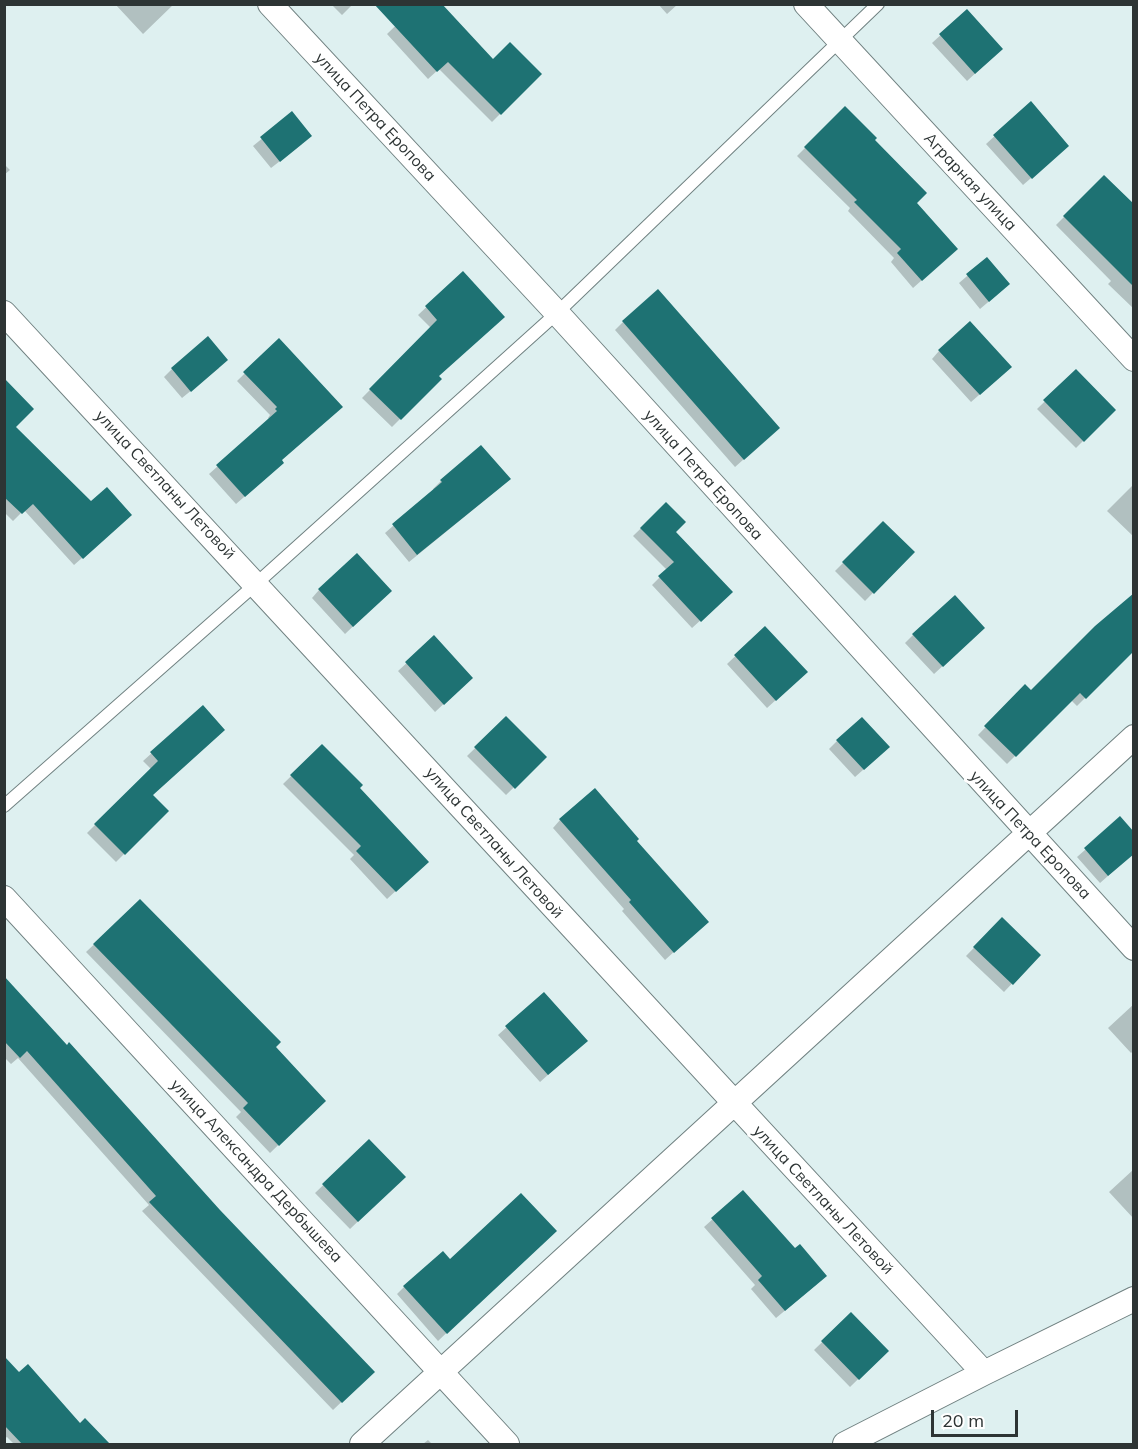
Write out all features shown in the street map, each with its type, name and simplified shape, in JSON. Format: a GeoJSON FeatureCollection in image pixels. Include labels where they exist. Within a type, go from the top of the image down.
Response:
{"type":"FeatureCollection","features":[{"type":"Feature","properties":{"kind":"street","name":"улица Петра Еропова"},"geometry":{"type":"LineString","coordinates":[[270,4],[557,313],[1134,948]]}},
{"type":"Feature","properties":{"kind":"street","name":"Аграрная улица"},"geometry":{"type":"LineString","coordinates":[[806,4],[1134,359]]}},
{"type":"Feature","properties":{"kind":"street","name":"улица Светланы Летовой"},"geometry":{"type":"LineString","coordinates":[[4,313],[257,583],[734,1105],[984,1373]]}},
{"type":"Feature","properties":{"kind":"street"},"geometry":{"type":"LineString","coordinates":[[362,1444],[1134,737]]}},
{"type":"Feature","properties":{"kind":"street","name":"улица Александра Дербышева"},"geometry":{"type":"LineString","coordinates":[[4,898],[507,1444]]}},
{"type":"Feature","properties":{"kind":"street"},"geometry":{"type":"LineString","coordinates":[[845,1444],[1134,1299]]}},
{"type":"Feature","properties":{"kind":"lane"},"geometry":{"type":"LineString","coordinates":[[4,806],[257,583],[557,313],[878,4]]}},
{"type":"Feature","properties":{"kind":"building"},"geometry":{"type":"Polygon","coordinates":[[[374,4],[442,4],[493,59],[510,42],[542,74],[501,115],[448,62],[437,72],[374,4]]]}},
{"type":"Feature","properties":{"kind":"building"},"geometry":{"type":"Polygon","coordinates":[[[967,9],[1003,49],[975,74],[939,34],[967,9]]]}},
{"type":"Feature","properties":{"kind":"building"},"geometry":{"type":"Polygon","coordinates":[[[1031,101],[1069,146],[1032,179],[993,135],[1031,101]]]}},
{"type":"Feature","properties":{"kind":"building"},"geometry":{"type":"Polygon","coordinates":[[[845,106],[927,193],[917,203],[958,249],[922,281],[897,253],[901,249],[854,202],[857,200],[804,147],[845,106]]]}},
{"type":"Feature","properties":{"kind":"building"},"geometry":{"type":"Polygon","coordinates":[[[292,111],[312,136],[280,162],[260,137],[292,111]]]}},
{"type":"Feature","properties":{"kind":"building"},"geometry":{"type":"Polygon","coordinates":[[[1104,175],[1134,204],[1134,287],[1063,216],[1104,175]]]}},
{"type":"Feature","properties":{"kind":"building"},"geometry":{"type":"Polygon","coordinates":[[[987,257],[1010,284],[989,302],[966,274],[987,257]]]}},
{"type":"Feature","properties":{"kind":"building"},"geometry":{"type":"Polygon","coordinates":[[[463,271],[505,317],[439,376],[442,379],[401,420],[369,389],[437,320],[425,306],[463,271]]]}},
{"type":"Feature","properties":{"kind":"building"},"geometry":{"type":"Polygon","coordinates":[[[658,289],[780,428],[744,460],[622,321],[658,289]]]}},
{"type":"Feature","properties":{"kind":"building"},"geometry":{"type":"Polygon","coordinates":[[[970,321],[1012,367],[980,395],[938,350],[970,321]]]}},
{"type":"Feature","properties":{"kind":"building"},"geometry":{"type":"Polygon","coordinates":[[[208,336],[228,360],[191,392],[171,368],[208,336]]]}},
{"type":"Feature","properties":{"kind":"building"},"geometry":{"type":"Polygon","coordinates":[[[279,338],[343,407],[282,460],[284,463],[245,497],[216,465],[277,411],[275,409],[277,407],[243,372],[279,338]]]}},
{"type":"Feature","properties":{"kind":"building"},"geometry":{"type":"Polygon","coordinates":[[[1076,369],[1116,410],[1084,442],[1043,400],[1076,369]]]}},
{"type":"Feature","properties":{"kind":"building"},"geometry":{"type":"Polygon","coordinates":[[[4,378],[34,409],[16,427],[91,501],[107,487],[132,515],[83,559],[33,504],[22,514],[4,497],[4,378]]]}},
{"type":"Feature","properties":{"kind":"building"},"geometry":{"type":"Polygon","coordinates":[[[481,445],[511,479],[417,555],[392,524],[481,445]]]}},
{"type":"Feature","properties":{"kind":"building"},"geometry":{"type":"Polygon","coordinates":[[[666,502],[686,522],[676,532],[733,592],[701,622],[658,576],[674,562],[640,528],[666,502]]]}},
{"type":"Feature","properties":{"kind":"building"},"geometry":{"type":"Polygon","coordinates":[[[883,521],[915,552],[874,594],[842,562],[883,521]]]}},
{"type":"Feature","properties":{"kind":"building"},"geometry":{"type":"Polygon","coordinates":[[[357,553],[392,591],[353,627],[318,589],[357,553]]]}},
{"type":"Feature","properties":{"kind":"building"},"geometry":{"type":"Polygon","coordinates":[[[1134,593],[1134,651],[1086,699],[1080,693],[1016,757],[984,726],[1025,684],[1031,690],[1095,626],[1134,593]]]}},
{"type":"Feature","properties":{"kind":"building"},"geometry":{"type":"Polygon","coordinates":[[[955,595],[985,628],[943,667],[912,634],[955,595]]]}},
{"type":"Feature","properties":{"kind":"building"},"geometry":{"type":"Polygon","coordinates":[[[765,626],[808,672],[776,701],[734,655],[765,626]]]}},
{"type":"Feature","properties":{"kind":"building"},"geometry":{"type":"Polygon","coordinates":[[[434,635],[473,678],[444,705],[405,662],[434,635]]]}},
{"type":"Feature","properties":{"kind":"building"},"geometry":{"type":"Polygon","coordinates":[[[203,705],[225,730],[153,795],[169,811],[125,855],[94,824],[158,761],[150,752],[203,705]]]}},
{"type":"Feature","properties":{"kind":"building"},"geometry":{"type":"Polygon","coordinates":[[[506,716],[547,757],[515,789],[474,747],[506,716]]]}},
{"type":"Feature","properties":{"kind":"building"},"geometry":{"type":"Polygon","coordinates":[[[862,717],[890,747],[864,770],[836,740],[862,717]]]}},
{"type":"Feature","properties":{"kind":"building"},"geometry":{"type":"Polygon","coordinates":[[[322,744],[363,785],[360,788],[429,862],[396,892],[356,851],[361,846],[290,775],[322,744]]]}},
{"type":"Feature","properties":{"kind":"building"},"geometry":{"type":"Polygon","coordinates":[[[595,788],[639,839],[637,841],[709,922],[674,953],[629,902],[631,900],[559,819],[595,788]]]}},
{"type":"Feature","properties":{"kind":"building"},"geometry":{"type":"Polygon","coordinates":[[[1120,816],[1134,832],[1134,854],[1108,876],[1084,848],[1120,816]]]}},
{"type":"Feature","properties":{"kind":"building"},"geometry":{"type":"Polygon","coordinates":[[[140,899],[281,1042],[276,1047],[326,1101],[279,1146],[243,1108],[248,1103],[93,944],[140,899]]]}},
{"type":"Feature","properties":{"kind":"building"},"geometry":{"type":"Polygon","coordinates":[[[1002,917],[1041,955],[1013,985],[973,947],[1002,917]]]}},
{"type":"Feature","properties":{"kind":"building"},"geometry":{"type":"Polygon","coordinates":[[[4,976],[67,1045],[69,1042],[220,1210],[375,1372],[342,1403],[149,1202],[156,1196],[27,1051],[20,1058],[4,1041],[4,976]]]}},
{"type":"Feature","properties":{"kind":"building"},"geometry":{"type":"Polygon","coordinates":[[[544,992],[588,1041],[548,1075],[505,1026],[544,992]]]}},
{"type":"Feature","properties":{"kind":"building"},"geometry":{"type":"Polygon","coordinates":[[[369,1139],[406,1177],[358,1222],[322,1184],[369,1139]]]}},
{"type":"Feature","properties":{"kind":"building"},"geometry":{"type":"Polygon","coordinates":[[[743,1190],[795,1248],[800,1244],[827,1276],[785,1311],[758,1280],[762,1276],[711,1218],[743,1190]]]}},
{"type":"Feature","properties":{"kind":"building"},"geometry":{"type":"Polygon","coordinates":[[[521,1193],[557,1231],[447,1334],[403,1286],[443,1251],[450,1259],[521,1193]]]}},
{"type":"Feature","properties":{"kind":"building"},"geometry":{"type":"Polygon","coordinates":[[[851,1312],[889,1351],[859,1380],[821,1341],[851,1312]]]}},
{"type":"Feature","properties":{"kind":"building"},"geometry":{"type":"Polygon","coordinates":[[[4,1356],[19,1372],[28,1364],[80,1423],[85,1418],[110,1444],[22,1444],[4,1425],[4,1356]]]}}]}
